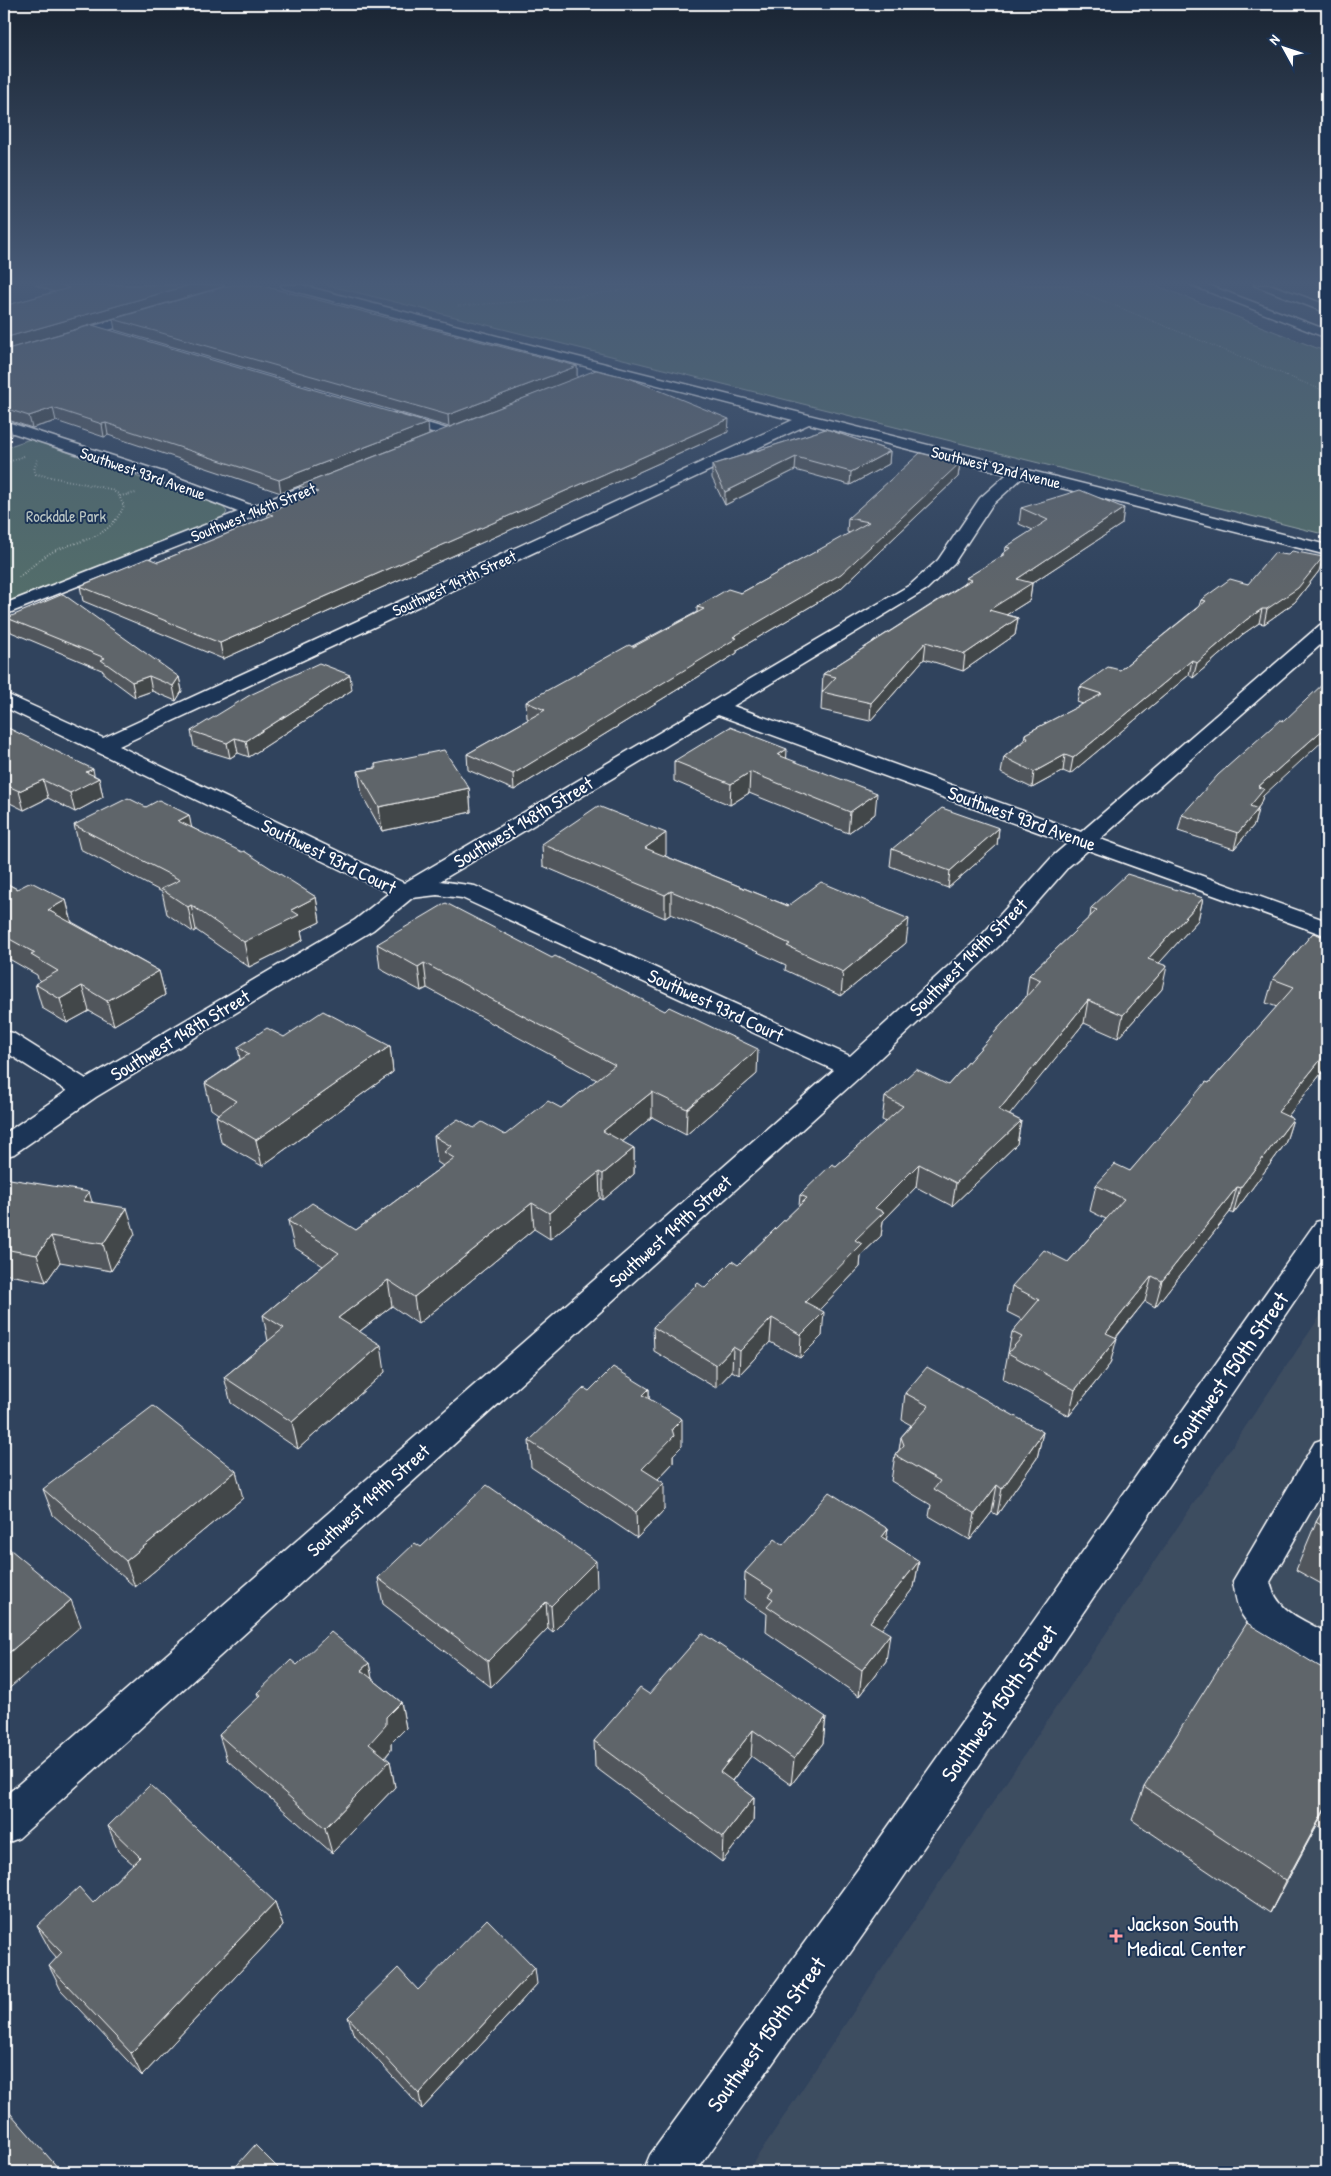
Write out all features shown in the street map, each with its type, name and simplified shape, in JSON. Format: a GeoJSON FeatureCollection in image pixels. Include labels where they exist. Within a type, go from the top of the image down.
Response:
{"type":"FeatureCollection","features":[{"type":"Feature","properties":{"kind":"main road","name":"Southwest 92nd Avenue"},"geometry":{"type":"LineString","coordinates":[[679,387],[1327,550]]}},
{"type":"Feature","properties":{"kind":"main road"},"geometry":{"type":"LineString","coordinates":[[382,414],[449,434]]}},
{"type":"Feature","properties":{"kind":"main road","name":"Southwest 147th Street"},"geometry":{"type":"LineString","coordinates":[[101,747],[807,419]]}},
{"type":"Feature","properties":{"kind":"main road","name":"Southwest 93rd Avenue"},"geometry":{"type":"LineString","coordinates":[[4,424],[157,476],[254,512]]}},
{"type":"Feature","properties":{"kind":"main road"},"geometry":{"type":"LineString","coordinates":[[421,445],[466,427]]}},
{"type":"Feature","properties":{"kind":"main road","name":"Southwest 148th Street"},"geometry":{"type":"LineString","coordinates":[[4,1147],[86,1090],[364,924],[405,892],[900,599],[927,580],[948,560],[984,503],[1005,481],[1019,473]]}},
{"type":"Feature","properties":{"kind":"main road","name":"Southwest 146th Street"},"geometry":{"type":"LineString","coordinates":[[4,610],[347,475]]}},
{"type":"Feature","properties":{"kind":"main road","name":"Southwest 149th Street"},"geometry":{"type":"LineString","coordinates":[[4,1824],[853,1068],[990,941],[1061,861],[1327,628]]}},
{"type":"Feature","properties":{"kind":"main road","name":"Southwest 93rd Court"},"geometry":{"type":"LineString","coordinates":[[4,699],[405,892],[437,888],[467,891],[853,1068]]}},
{"type":"Feature","properties":{"kind":"main road","name":"Southwest 93rd Avenue"},"geometry":{"type":"LineString","coordinates":[[716,707],[1327,929]]}},
{"type":"Feature","properties":{"kind":"main road"},"geometry":{"type":"LineString","coordinates":[[4,1039],[86,1090]]}},
{"type":"Feature","properties":{"kind":"main road","name":"Southwest 150th Street"},"geometry":{"type":"LineString","coordinates":[[667,2172],[881,1873],[1327,1230]]}},
{"type":"Feature","properties":{"kind":"main road"},"geometry":{"type":"LineString","coordinates":[[1327,1452],[1251,1581],[1256,1604],[1270,1620],[1327,1652]]}},
{"type":"Feature","properties":{"kind":"path"},"geometry":{"type":"LineString","coordinates":[[1314,387],[1327,392]]}},
{"type":"Feature","properties":{"kind":"path"},"geometry":{"type":"LineString","coordinates":[[4,464],[30,454]]}},
{"type":"Feature","properties":{"kind":"path"},"geometry":{"type":"LineString","coordinates":[[13,580],[21,576],[42,558],[109,529],[120,520],[124,506],[118,494],[110,489],[36,474],[34,470],[38,456],[35,455]]}},
{"type":"Feature","properties":{"kind":"shaded area","name":"Jackson South Medical Center"},"geometry":{"type":"Polygon","coordinates":[[[1327,1306],[1327,2172],[747,2172],[1061,1700],[1327,1306]]]}},
{"type":"Feature","properties":{"kind":"green space"},"geometry":{"type":"Polygon","coordinates":[[[733,387],[1327,387],[1327,535],[733,387]]]}},
{"type":"Feature","properties":{"kind":"green space","name":"Rockdale Park"},"geometry":{"type":"Polygon","coordinates":[[[30,439],[223,507],[227,512],[224,517],[211,524],[4,605],[4,448],[30,439]]]}},
{"type":"Feature","properties":{"kind":"building"},"geometry":{"type":"Polygon","coordinates":[[[4,387],[303,387],[428,423],[279,480],[106,423],[102,424],[53,408],[29,416],[4,408],[4,387]]]}},
{"type":"Feature","properties":{"kind":"building"},"geometry":{"type":"Polygon","coordinates":[[[349,387],[523,387],[448,415],[349,387]]]}},
{"type":"Feature","properties":{"kind":"building"},"geometry":{"type":"Polygon","coordinates":[[[554,387],[650,387],[729,419],[220,643],[80,586],[148,558],[158,562],[273,515],[267,513],[318,492],[299,486],[554,387]]]}},
{"type":"Feature","properties":{"kind":"building"},"geometry":{"type":"Polygon","coordinates":[[[826,429],[890,451],[851,472],[796,457],[725,492],[712,465],[826,429]]]}},
{"type":"Feature","properties":{"kind":"building"},"geometry":{"type":"Polygon","coordinates":[[[920,453],[960,463],[841,574],[733,637],[737,638],[513,774],[467,754],[545,710],[526,702],[629,645],[633,647],[704,609],[697,607],[728,589],[741,593],[869,522],[848,518],[920,453]]]}},
{"type":"Feature","properties":{"kind":"building"},"geometry":{"type":"Polygon","coordinates":[[[1080,490],[1124,508],[1017,579],[1032,583],[989,610],[1018,618],[965,654],[926,642],[871,703],[822,692],[836,677],[823,674],[971,580],[966,578],[1005,554],[1002,554],[1010,548],[1006,547],[1048,520],[1021,508],[1080,490]]]}},
{"type":"Feature","properties":{"kind":"building"},"geometry":{"type":"Polygon","coordinates":[[[1292,551],[1323,557],[1298,588],[1267,609],[1262,609],[1246,620],[1197,663],[1192,660],[1073,758],[1065,755],[1034,772],[1004,757],[1028,738],[1025,734],[1102,694],[1080,687],[1108,667],[1120,670],[1206,601],[1201,600],[1230,579],[1248,584],[1274,553],[1288,555],[1292,551]]]}},
{"type":"Feature","properties":{"kind":"building"},"geometry":{"type":"Polygon","coordinates":[[[63,594],[179,677],[173,686],[149,676],[132,682],[101,660],[105,658],[7,618],[63,594]]]}},
{"type":"Feature","properties":{"kind":"building"},"geometry":{"type":"Polygon","coordinates":[[[319,663],[350,675],[246,741],[235,738],[227,743],[191,731],[250,695],[319,663]]]}},
{"type":"Feature","properties":{"kind":"building"},"geometry":{"type":"Polygon","coordinates":[[[1327,680],[1327,726],[1258,787],[1264,789],[1250,806],[1258,809],[1238,833],[1182,815],[1218,775],[1280,720],[1284,721],[1327,680]]]}},
{"type":"Feature","properties":{"kind":"building"},"geometry":{"type":"Polygon","coordinates":[[[4,726],[93,769],[86,772],[99,778],[70,793],[43,780],[19,791],[4,784],[4,726]]]}},
{"type":"Feature","properties":{"kind":"building"},"geometry":{"type":"Polygon","coordinates":[[[730,727],[787,749],[778,755],[877,793],[850,812],[750,772],[731,784],[674,761],[730,727]]]}},
{"type":"Feature","properties":{"kind":"building"},"geometry":{"type":"Polygon","coordinates":[[[444,750],[469,788],[379,807],[358,771],[377,768],[375,764],[444,750]]]}},
{"type":"Feature","properties":{"kind":"building"},"geometry":{"type":"Polygon","coordinates":[[[128,798],[146,807],[159,800],[189,815],[178,821],[242,852],[244,851],[316,897],[291,910],[299,915],[244,942],[191,905],[188,907],[161,889],[180,880],[74,825],[128,798]]]}},
{"type":"Feature","properties":{"kind":"building"},"geometry":{"type":"Polygon","coordinates":[[[598,806],[666,833],[645,848],[788,906],[821,882],[909,919],[843,972],[787,946],[790,944],[719,911],[671,891],[665,895],[542,844],[598,806]]]}},
{"type":"Feature","properties":{"kind":"building"},"geometry":{"type":"Polygon","coordinates":[[[942,808],[999,828],[950,871],[892,849],[942,808]]]}},
{"type":"Feature","properties":{"kind":"building"},"geometry":{"type":"Polygon","coordinates":[[[1127,874],[1203,898],[1148,959],[1167,966],[1123,1015],[1088,1000],[999,1110],[1021,1121],[956,1183],[919,1164],[875,1208],[884,1212],[855,1240],[862,1244],[805,1302],[824,1312],[801,1335],[772,1318],[740,1351],[733,1347],[716,1365],[653,1327],[698,1283],[705,1288],[732,1261],[738,1265],[807,1198],[800,1195],[832,1164],[836,1166],[903,1106],[885,1097],[916,1069],[948,1085],[1041,980],[1029,975],[1097,910],[1091,908],[1127,874]]]}},
{"type":"Feature","properties":{"kind":"building"},"geometry":{"type":"Polygon","coordinates":[[[4,882],[17,889],[31,882],[66,900],[48,910],[159,971],[107,1001],[82,986],[60,999],[35,984],[58,971],[31,955],[35,953],[4,936],[4,882]]]}},
{"type":"Feature","properties":{"kind":"building"},"geometry":{"type":"Polygon","coordinates":[[[446,903],[552,958],[555,956],[665,1011],[669,1007],[758,1049],[687,1109],[652,1092],[603,1131],[634,1148],[603,1174],[599,1172],[549,1213],[532,1203],[414,1297],[388,1280],[338,1318],[381,1345],[292,1422],[224,1377],[284,1328],[263,1315],[339,1253],[288,1221],[312,1203],[356,1230],[454,1158],[444,1152],[451,1146],[434,1136],[458,1119],[474,1128],[482,1122],[505,1135],[548,1101],[561,1108],[615,1065],[424,963],[418,967],[377,944],[446,903]]]}},
{"type":"Feature","properties":{"kind":"building"},"geometry":{"type":"Polygon","coordinates":[[[1313,933],[1327,938],[1327,1052],[1278,1112],[1293,1119],[1240,1188],[1237,1187],[1162,1281],[1152,1276],[1106,1333],[1117,1338],[1075,1390],[1008,1353],[1022,1337],[1012,1332],[1039,1300],[1012,1286],[1044,1250],[1068,1262],[1124,1199],[1096,1185],[1115,1164],[1130,1171],[1206,1082],[1209,1083],[1294,987],[1273,979],[1313,933]]]}},
{"type":"Feature","properties":{"kind":"building"},"geometry":{"type":"Polygon","coordinates":[[[323,1011],[390,1046],[256,1140],[216,1116],[236,1101],[205,1083],[249,1054],[238,1047],[267,1028],[284,1037],[323,1011]]]}},
{"type":"Feature","properties":{"kind":"building"},"geometry":{"type":"Polygon","coordinates":[[[4,1178],[89,1192],[83,1201],[127,1208],[103,1244],[51,1236],[37,1255],[4,1249],[4,1178]]]}},
{"type":"Feature","properties":{"kind":"building"},"geometry":{"type":"Polygon","coordinates":[[[613,1367],[649,1389],[643,1395],[682,1419],[672,1429],[674,1436],[642,1469],[664,1483],[636,1512],[529,1441],[584,1388],[589,1391],[613,1367]]]}},
{"type":"Feature","properties":{"kind":"building"},"geometry":{"type":"Polygon","coordinates":[[[927,1367],[1043,1432],[1002,1489],[997,1485],[975,1514],[934,1489],[940,1481],[895,1455],[904,1445],[901,1437],[929,1406],[905,1393],[927,1367]]]}},
{"type":"Feature","properties":{"kind":"building"},"geometry":{"type":"Polygon","coordinates":[[[153,1406],[236,1471],[126,1561],[43,1489],[153,1406]]]}},
{"type":"Feature","properties":{"kind":"building"},"geometry":{"type":"Polygon","coordinates":[[[487,1485],[596,1561],[551,1606],[546,1602],[488,1661],[378,1578],[415,1543],[421,1547],[487,1485]]]}},
{"type":"Feature","properties":{"kind":"building"},"geometry":{"type":"Polygon","coordinates":[[[829,1492],[888,1529],[882,1537],[919,1561],[870,1622],[890,1634],[862,1670],[767,1606],[773,1599],[768,1596],[773,1590],[745,1572],[775,1539],[783,1545],[829,1492]]]}},
{"type":"Feature","properties":{"kind":"building"},"geometry":{"type":"Polygon","coordinates":[[[1327,1503],[1327,1529],[1316,1522],[1327,1503]]]}},
{"type":"Feature","properties":{"kind":"building"},"geometry":{"type":"Polygon","coordinates":[[[4,1545],[71,1600],[4,1657],[4,1545]]]}},
{"type":"Feature","properties":{"kind":"building"},"geometry":{"type":"Polygon","coordinates":[[[1247,1623],[1327,1671],[1327,1805],[1286,1881],[1144,1787],[1247,1623]]]}},
{"type":"Feature","properties":{"kind":"building"},"geometry":{"type":"Polygon","coordinates":[[[331,1632],[369,1663],[361,1670],[401,1702],[386,1717],[386,1725],[369,1744],[390,1761],[325,1828],[219,1735],[261,1695],[257,1693],[291,1660],[297,1665],[331,1632]]]}},
{"type":"Feature","properties":{"kind":"building"},"geometry":{"type":"Polygon","coordinates":[[[702,1633],[826,1717],[794,1759],[753,1730],[720,1772],[754,1797],[723,1837],[594,1741],[640,1688],[649,1694],[702,1633]]]}},
{"type":"Feature","properties":{"kind":"building"},"geometry":{"type":"Polygon","coordinates":[[[150,1785],[275,1902],[131,2053],[49,1966],[62,1952],[37,1926],[79,1887],[93,1903],[140,1857],[108,1826],[150,1785]]]}},
{"type":"Feature","properties":{"kind":"building"},"geometry":{"type":"Polygon","coordinates":[[[487,1919],[535,1968],[419,2094],[348,2017],[398,1968],[418,1990],[487,1919]]]}},
{"type":"Feature","properties":{"kind":"building"},"geometry":{"type":"Polygon","coordinates":[[[4,2106],[59,2169],[56,2172],[4,2172],[4,2106]]]}},
{"type":"Feature","properties":{"kind":"building"},"geometry":{"type":"Polygon","coordinates":[[[255,2145],[282,2172],[231,2172],[255,2145]]]}},
{"type":"Feature","properties":{"kind":"place","name":"Jackson South Medical Center"},"geometry":{"type":"Point","coordinates":[1116,1936]}}]}
